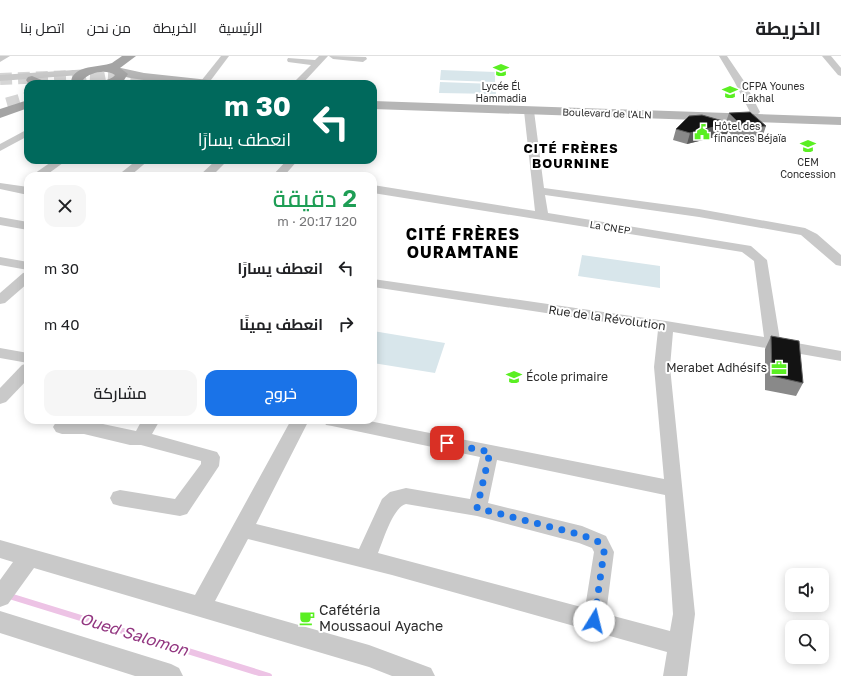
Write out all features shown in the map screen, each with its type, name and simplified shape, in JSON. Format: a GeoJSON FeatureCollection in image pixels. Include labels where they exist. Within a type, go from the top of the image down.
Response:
{"type":"FeatureCollection","features":[{"type":"Feature","properties":{"kind":"main road"},"geometry":{"type":"LineString","coordinates":[[78,80],[81,75],[89,72],[123,65],[144,77],[171,80]]}},
{"type":"Feature","properties":{"kind":"main road"},"geometry":{"type":"LineString","coordinates":[[116,80],[120,78],[122,74],[123,65]]}},
{"type":"Feature","properties":{"kind":"main road"},"geometry":{"type":"LineString","coordinates":[[0,107],[24,98]]}},
{"type":"Feature","properties":{"kind":"main road","name":"Boulevard de l'ALN"},"geometry":{"type":"LineString","coordinates":[[377,99],[841,114]]}},
{"type":"Feature","properties":{"kind":"main road"},"geometry":{"type":"LineString","coordinates":[[0,114],[24,105]]}},
{"type":"Feature","properties":{"kind":"main road","name":"Boulevard de l'ALN"},"geometry":{"type":"LineString","coordinates":[[377,105],[841,121]]}},
{"type":"Feature","properties":{"kind":"street"},"geometry":{"type":"LineString","coordinates":[[0,59],[6,56]]}},
{"type":"Feature","properties":{"kind":"street"},"geometry":{"type":"LineString","coordinates":[[209,80],[224,56]]}},
{"type":"Feature","properties":{"kind":"street"},"geometry":{"type":"LineString","coordinates":[[333,56],[364,59]]}},
{"type":"Feature","properties":{"kind":"street"},"geometry":{"type":"LineString","coordinates":[[723,56],[739,80],[755,112]]}},
{"type":"Feature","properties":{"kind":"street"},"geometry":{"type":"LineString","coordinates":[[826,56],[841,73]]}},
{"type":"Feature","properties":{"kind":"street"},"geometry":{"type":"LineString","coordinates":[[291,60],[321,59]]}},
{"type":"Feature","properties":{"kind":"street"},"geometry":{"type":"LineString","coordinates":[[301,80],[321,59]]}},
{"type":"Feature","properties":{"kind":"street"},"geometry":{"type":"LineString","coordinates":[[0,78],[89,72]]}},
{"type":"Feature","properties":{"kind":"street"},"geometry":{"type":"LineString","coordinates":[[0,82],[24,82]]}},
{"type":"Feature","properties":{"kind":"street"},"geometry":{"type":"LineString","coordinates":[[529,111],[542,216]]}},
{"type":"Feature","properties":{"kind":"street"},"geometry":{"type":"LineString","coordinates":[[0,148],[24,134]]}},
{"type":"Feature","properties":{"kind":"street"},"geometry":{"type":"LineString","coordinates":[[43,172],[56,164]]}},
{"type":"Feature","properties":{"kind":"street"},"geometry":{"type":"LineString","coordinates":[[128,172],[139,164]]}},
{"type":"Feature","properties":{"kind":"street"},"geometry":{"type":"LineString","coordinates":[[210,172],[218,164]]}},
{"type":"Feature","properties":{"kind":"street"},"geometry":{"type":"LineString","coordinates":[[282,172],[289,164]]}},
{"type":"Feature","properties":{"kind":"street"},"geometry":{"type":"LineString","coordinates":[[0,186],[22,190]]}},
{"type":"Feature","properties":{"kind":"street","name":"La CNEP"},"geometry":{"type":"LineString","coordinates":[[377,190],[746,249],[760,260],[773,343]]}},
{"type":"Feature","properties":{"kind":"street"},"geometry":{"type":"LineString","coordinates":[[539,192],[699,212],[805,232],[841,262]]}},
{"type":"Feature","properties":{"kind":"street"},"geometry":{"type":"LineString","coordinates":[[0,221],[24,225]]}},
{"type":"Feature","properties":{"kind":"street"},"geometry":{"type":"LineString","coordinates":[[0,261],[24,265]]}},
{"type":"Feature","properties":{"kind":"street"},"geometry":{"type":"LineString","coordinates":[[0,300],[24,279]]}},
{"type":"Feature","properties":{"kind":"street","name":"Rue de la Révolution"},"geometry":{"type":"LineString","coordinates":[[377,284],[666,326],[773,343],[841,356]]}},
{"type":"Feature","properties":{"kind":"street"},"geometry":{"type":"LineString","coordinates":[[666,326],[662,367],[684,614],[675,676]]}},
{"type":"Feature","properties":{"kind":"street"},"geometry":{"type":"LineString","coordinates":[[0,353],[24,357]]}},
{"type":"Feature","properties":{"kind":"street"},"geometry":{"type":"LineString","coordinates":[[0,398],[24,373]]}},
{"type":"Feature","properties":{"kind":"street"},"geometry":{"type":"LineString","coordinates":[[141,438],[149,424]]}},
{"type":"Feature","properties":{"kind":"street"},"geometry":{"type":"LineString","coordinates":[[200,607],[298,424]]}},
{"type":"Feature","properties":{"kind":"street"},"geometry":{"type":"LineString","coordinates":[[352,424],[674,489]]}},
{"type":"Feature","properties":{"kind":"street"},"geometry":{"type":"LineString","coordinates":[[62,427],[84,427],[130,438],[141,438],[211,457],[210,466],[180,508],[120,498]]}},
{"type":"Feature","properties":{"kind":"street"},"geometry":{"type":"LineString","coordinates":[[477,508],[490,452]]}},
{"type":"Feature","properties":{"kind":"street"},"geometry":{"type":"LineString","coordinates":[[365,559],[389,505],[397,498],[406,496],[477,508],[582,535],[599,542],[604,552],[594,621]]}},
{"type":"Feature","properties":{"kind":"street"},"geometry":{"type":"LineString","coordinates":[[243,529],[365,559],[679,644]]}},
{"type":"Feature","properties":{"kind":"street"},"geometry":{"type":"LineString","coordinates":[[0,549],[26,563],[200,607],[369,656],[423,676]]}},
{"type":"Feature","properties":{"kind":"street"},"geometry":{"type":"LineString","coordinates":[[0,597],[26,563]]}},
{"type":"Feature","properties":{"kind":"street"},"geometry":{"type":"LineString","coordinates":[[0,622],[171,676]]}},
{"type":"Feature","properties":{"kind":"shaded area"},"geometry":{"type":"Polygon","coordinates":[[[441,70],[495,72],[495,82],[440,80],[441,70]]]}},
{"type":"Feature","properties":{"kind":"shaded area"},"geometry":{"type":"Polygon","coordinates":[[[440,82],[495,84],[496,94],[439,93],[440,82]]]}},
{"type":"Feature","properties":{"kind":"shaded area"},"geometry":{"type":"Polygon","coordinates":[[[582,255],[660,266],[660,288],[578,276],[582,255]]]}},
{"type":"Feature","properties":{"kind":"shaded area"},"geometry":{"type":"Polygon","coordinates":[[[377,332],[445,343],[435,373],[377,364],[377,332]]]}},
{"type":"Feature","properties":{"kind":"building"},"geometry":{"type":"Polygon","coordinates":[[[750,112],[766,126],[744,128],[729,113],[750,112]]]}},
{"type":"Feature","properties":{"kind":"building"},"geometry":{"type":"Polygon","coordinates":[[[702,115],[730,123],[690,133],[676,129],[689,116],[702,115]]]}},
{"type":"Feature","properties":{"kind":"building"},"geometry":{"type":"Polygon","coordinates":[[[771,336],[799,341],[803,383],[772,376],[771,336]]]}},
{"type":"Feature","properties":{"kind":"waterway","name":"Oued Salomon"},"geometry":{"type":"LineString","coordinates":[[0,593],[269,676]]}},
{"type":"Feature","properties":{"kind":"tunnel"},"geometry":{"type":"LineString","coordinates":[[0,79],[73,76],[116,78]]}},
{"type":"Feature","properties":{"kind":"tunnel"},"geometry":{"type":"LineString","coordinates":[[95,80],[106,78],[130,80]]}},
{"type":"Feature","properties":{"kind":"tunnel"},"geometry":{"type":"LineString","coordinates":[[7,104],[24,99]]}},
{"type":"Feature","properties":{"kind":"place","name":"Lycée Él Hammadia"},"geometry":{"type":"Point","coordinates":[501,70]}},
{"type":"Feature","properties":{"kind":"place","name":"CFPA Younes Lakhal"},"geometry":{"type":"Point","coordinates":[730,92]}},
{"type":"Feature","properties":{"kind":"place","name":"Hôtel des finances Béjaïa"},"geometry":{"type":"Point","coordinates":[702,132]}},
{"type":"Feature","properties":{"kind":"place","name":"CEM Concession"},"geometry":{"type":"Point","coordinates":[808,146]}},
{"type":"Feature","properties":{"kind":"place","name":"Merabet Adhésifs"},"geometry":{"type":"Point","coordinates":[779,368]}},
{"type":"Feature","properties":{"kind":"place","name":"École primaire"},"geometry":{"type":"Point","coordinates":[514,377]}},
{"type":"Feature","properties":{"kind":"place","name":"Cafétéria Moussaoui Ayache"},"geometry":{"type":"Point","coordinates":[307,618]}},
{"type":"Feature","properties":{"kind":"district","name":"CITÉ FRÈRES BOURNINE"},"geometry":{"type":"Point","coordinates":[571,156]}},
{"type":"Feature","properties":{"kind":"district","name":"CITÉ FRÈRES OURAMTANE"},"geometry":{"type":"Point","coordinates":[463,243]}},
{"type":"Feature","properties":{"kind":"route"},"geometry":{"type":"LineString","coordinates":[[447,443],[490,452],[477,508],[582,535],[599,542],[604,552],[594,621]]}}]}
